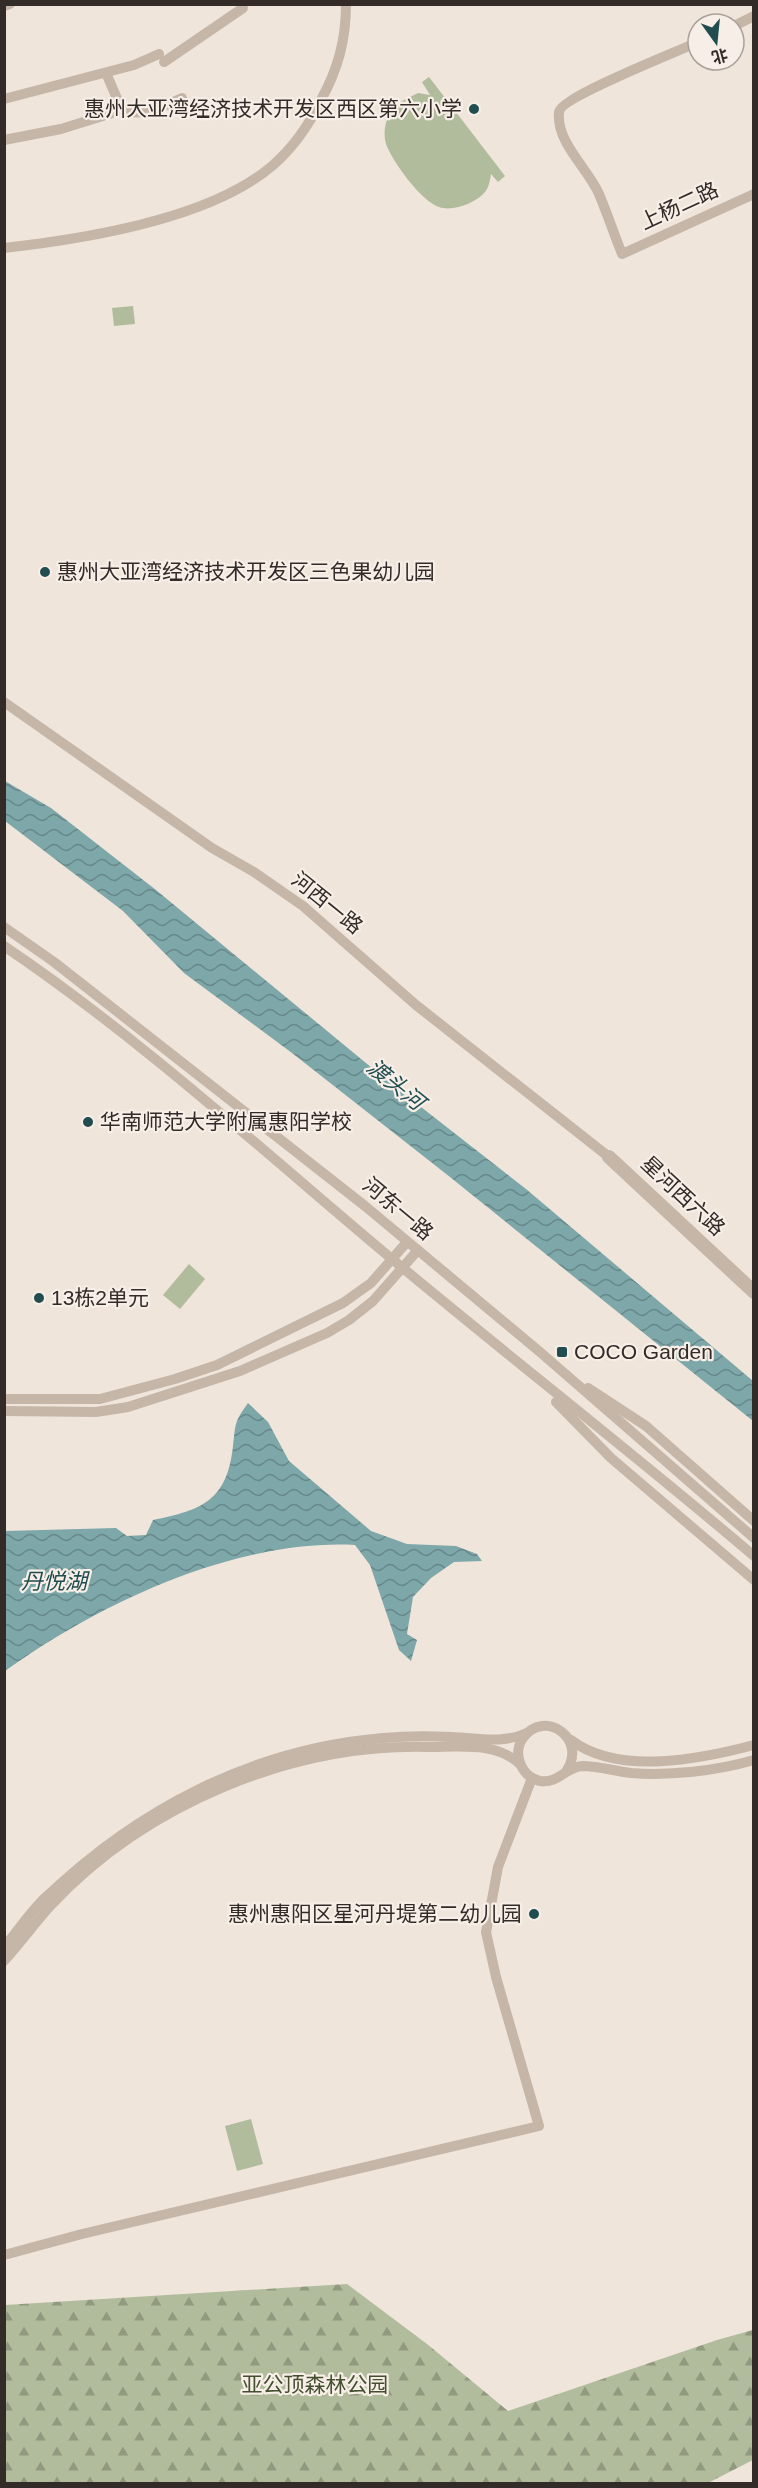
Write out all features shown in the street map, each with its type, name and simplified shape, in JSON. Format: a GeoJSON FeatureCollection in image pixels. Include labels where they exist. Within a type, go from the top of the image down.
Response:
{"type":"FeatureCollection","features":[{"type":"Feature","properties":{"kind":"street"},"geometry":{"type":"LineString","coordinates":[[4,6],[9,4]]}},
{"type":"Feature","properties":{"kind":"street"},"geometry":{"type":"LineString","coordinates":[[4,248],[77,238],[173,215],[200,206],[249,183],[290,148],[317,108],[335,74],[343,48],[346,4]]}},
{"type":"Feature","properties":{"kind":"street"},"geometry":{"type":"LineString","coordinates":[[4,99],[161,58],[243,8]]}},
{"type":"Feature","properties":{"kind":"street","name":"上杨二路"},"geometry":{"type":"LineString","coordinates":[[686,47],[587,90],[562,105],[559,111],[564,135],[571,152],[585,168],[598,192],[622,254],[753,194]]}},
{"type":"Feature","properties":{"kind":"street"},"geometry":{"type":"LineString","coordinates":[[106,73],[123,110]]}},
{"type":"Feature","properties":{"kind":"street"},"geometry":{"type":"LineString","coordinates":[[4,140],[61,129],[123,110],[131,113],[146,112],[182,98]]}},
{"type":"Feature","properties":{"kind":"street","name":"河西一路"},"geometry":{"type":"LineString","coordinates":[[4,702],[212,848],[254,872],[303,906],[416,1005],[609,1156]]}},
{"type":"Feature","properties":{"kind":"street","name":"河东一路"},"geometry":{"type":"LineString","coordinates":[[4,927],[82,984],[418,1250],[556,1366],[753,1538]]}},
{"type":"Feature","properties":{"kind":"street","name":"河东一路"},"geometry":{"type":"LineString","coordinates":[[4,946],[42,971],[199,1093],[526,1372],[753,1556]]}},
{"type":"Feature","properties":{"kind":"street","name":"星河西六路"},"geometry":{"type":"LineString","coordinates":[[609,1156],[753,1292]]}},
{"type":"Feature","properties":{"kind":"street"},"geometry":{"type":"LineString","coordinates":[[4,1399],[100,1399],[217,1365],[343,1303],[371,1283],[407,1242]]}},
{"type":"Feature","properties":{"kind":"street"},"geometry":{"type":"LineString","coordinates":[[4,1411],[96,1412],[128,1407],[240,1371],[318,1337],[349,1320],[373,1301],[418,1250]]}},
{"type":"Feature","properties":{"kind":"street"},"geometry":{"type":"LineString","coordinates":[[556,1366],[646,1426],[753,1521]]}},
{"type":"Feature","properties":{"kind":"street"},"geometry":{"type":"LineString","coordinates":[[526,1372],[611,1458],[753,1580]]}},
{"type":"Feature","properties":{"kind":"street"},"geometry":{"type":"LineString","coordinates":[[4,1947],[43,1900],[90,1858],[162,1806],[221,1777],[303,1751],[368,1739],[399,1736],[503,1740],[527,1733],[537,1727],[547,1726],[564,1732],[570,1739],[596,1754],[652,1760],[697,1758],[753,1745]]}},
{"type":"Feature","properties":{"kind":"street"},"geometry":{"type":"LineString","coordinates":[[520,1764],[519,1746],[527,1733]]}},
{"type":"Feature","properties":{"kind":"street"},"geometry":{"type":"LineString","coordinates":[[566,1773],[573,1757],[570,1739]]}},
{"type":"Feature","properties":{"kind":"street"},"geometry":{"type":"LineString","coordinates":[[4,1961],[52,1905],[130,1839],[161,1819],[261,1772],[348,1751],[411,1746],[499,1750],[520,1764],[532,1778],[549,1781],[573,1767],[586,1766],[634,1773],[658,1773],[711,1768],[753,1760]]}},
{"type":"Feature","properties":{"kind":"street"},"geometry":{"type":"LineString","coordinates":[[4,2255],[82,2234],[540,2126],[496,1977],[486,1932],[498,1867],[532,1778]]}},
{"type":"Feature","properties":{"kind":"green space"},"geometry":{"type":"Polygon","coordinates":[[[429,77],[505,176],[498,182],[491,174],[487,188],[481,196],[457,207],[439,207],[424,197],[401,170],[386,144],[386,123],[394,105],[418,93],[430,95],[422,82],[429,77]]]}},
{"type":"Feature","properties":{"kind":"green space"},"geometry":{"type":"Polygon","coordinates":[[[133,306],[135,324],[114,326],[112,308],[133,306]]]}},
{"type":"Feature","properties":{"kind":"green space"},"geometry":{"type":"Polygon","coordinates":[[[189,1264],[205,1279],[180,1309],[163,1295],[189,1264]]]}},
{"type":"Feature","properties":{"kind":"green space"},"geometry":{"type":"Polygon","coordinates":[[[251,2119],[263,2164],[237,2171],[225,2126],[251,2119]]]}},
{"type":"Feature","properties":{"kind":"green space","name":"亚公顶森林公园"},"geometry":{"type":"Polygon","coordinates":[[[347,2284],[427,2344],[508,2411],[717,2340],[753,2330],[753,2460],[706,2484],[5,2483],[5,2305],[347,2284]]]}},
{"type":"Feature","properties":{"kind":"water"},"geometry":{"type":"Polygon","coordinates":[[[5,781],[51,808],[156,890],[389,1082],[526,1189],[753,1381],[753,1421],[450,1177],[292,1053],[184,973],[123,911],[5,821],[5,781]]]}},
{"type":"Feature","properties":{"kind":"water","name":"丹悦湖"},"geometry":{"type":"Polygon","coordinates":[[[248,1403],[268,1422],[289,1461],[371,1531],[407,1544],[456,1546],[477,1554],[482,1561],[454,1562],[431,1578],[413,1597],[407,1634],[417,1640],[411,1661],[399,1650],[370,1565],[355,1545],[309,1546],[263,1553],[217,1564],[171,1580],[83,1622],[5,1671],[5,1531],[116,1528],[127,1536],[146,1535],[153,1520],[198,1507],[218,1491],[230,1465],[236,1423],[248,1403]]]}},
{"type":"Feature","properties":{"kind":"place","name":"惠州大亚湾经济技术开发区西区第六小学"},"geometry":{"type":"Point","coordinates":[474,109]}},
{"type":"Feature","properties":{"kind":"place","name":"惠州大亚湾经济技术开发区三色果幼儿园"},"geometry":{"type":"Point","coordinates":[45,572]}},
{"type":"Feature","properties":{"kind":"place","name":"华南师范大学附属惠阳学校"},"geometry":{"type":"Point","coordinates":[88,1122]}},
{"type":"Feature","properties":{"kind":"place","name":"13栋2单元"},"geometry":{"type":"Point","coordinates":[39,1298]}},
{"type":"Feature","properties":{"kind":"place","name":"COCO Garden"},"geometry":{"type":"Point","coordinates":[562,1352]}},
{"type":"Feature","properties":{"kind":"place","name":"惠州惠阳区星河丹堤第二幼儿园"},"geometry":{"type":"Point","coordinates":[534,1914]}},
{"type":"Feature","properties":{"kind":"water label","name":"渡头河"},"geometry":{"type":"Point","coordinates":[396,1084]}}]}
